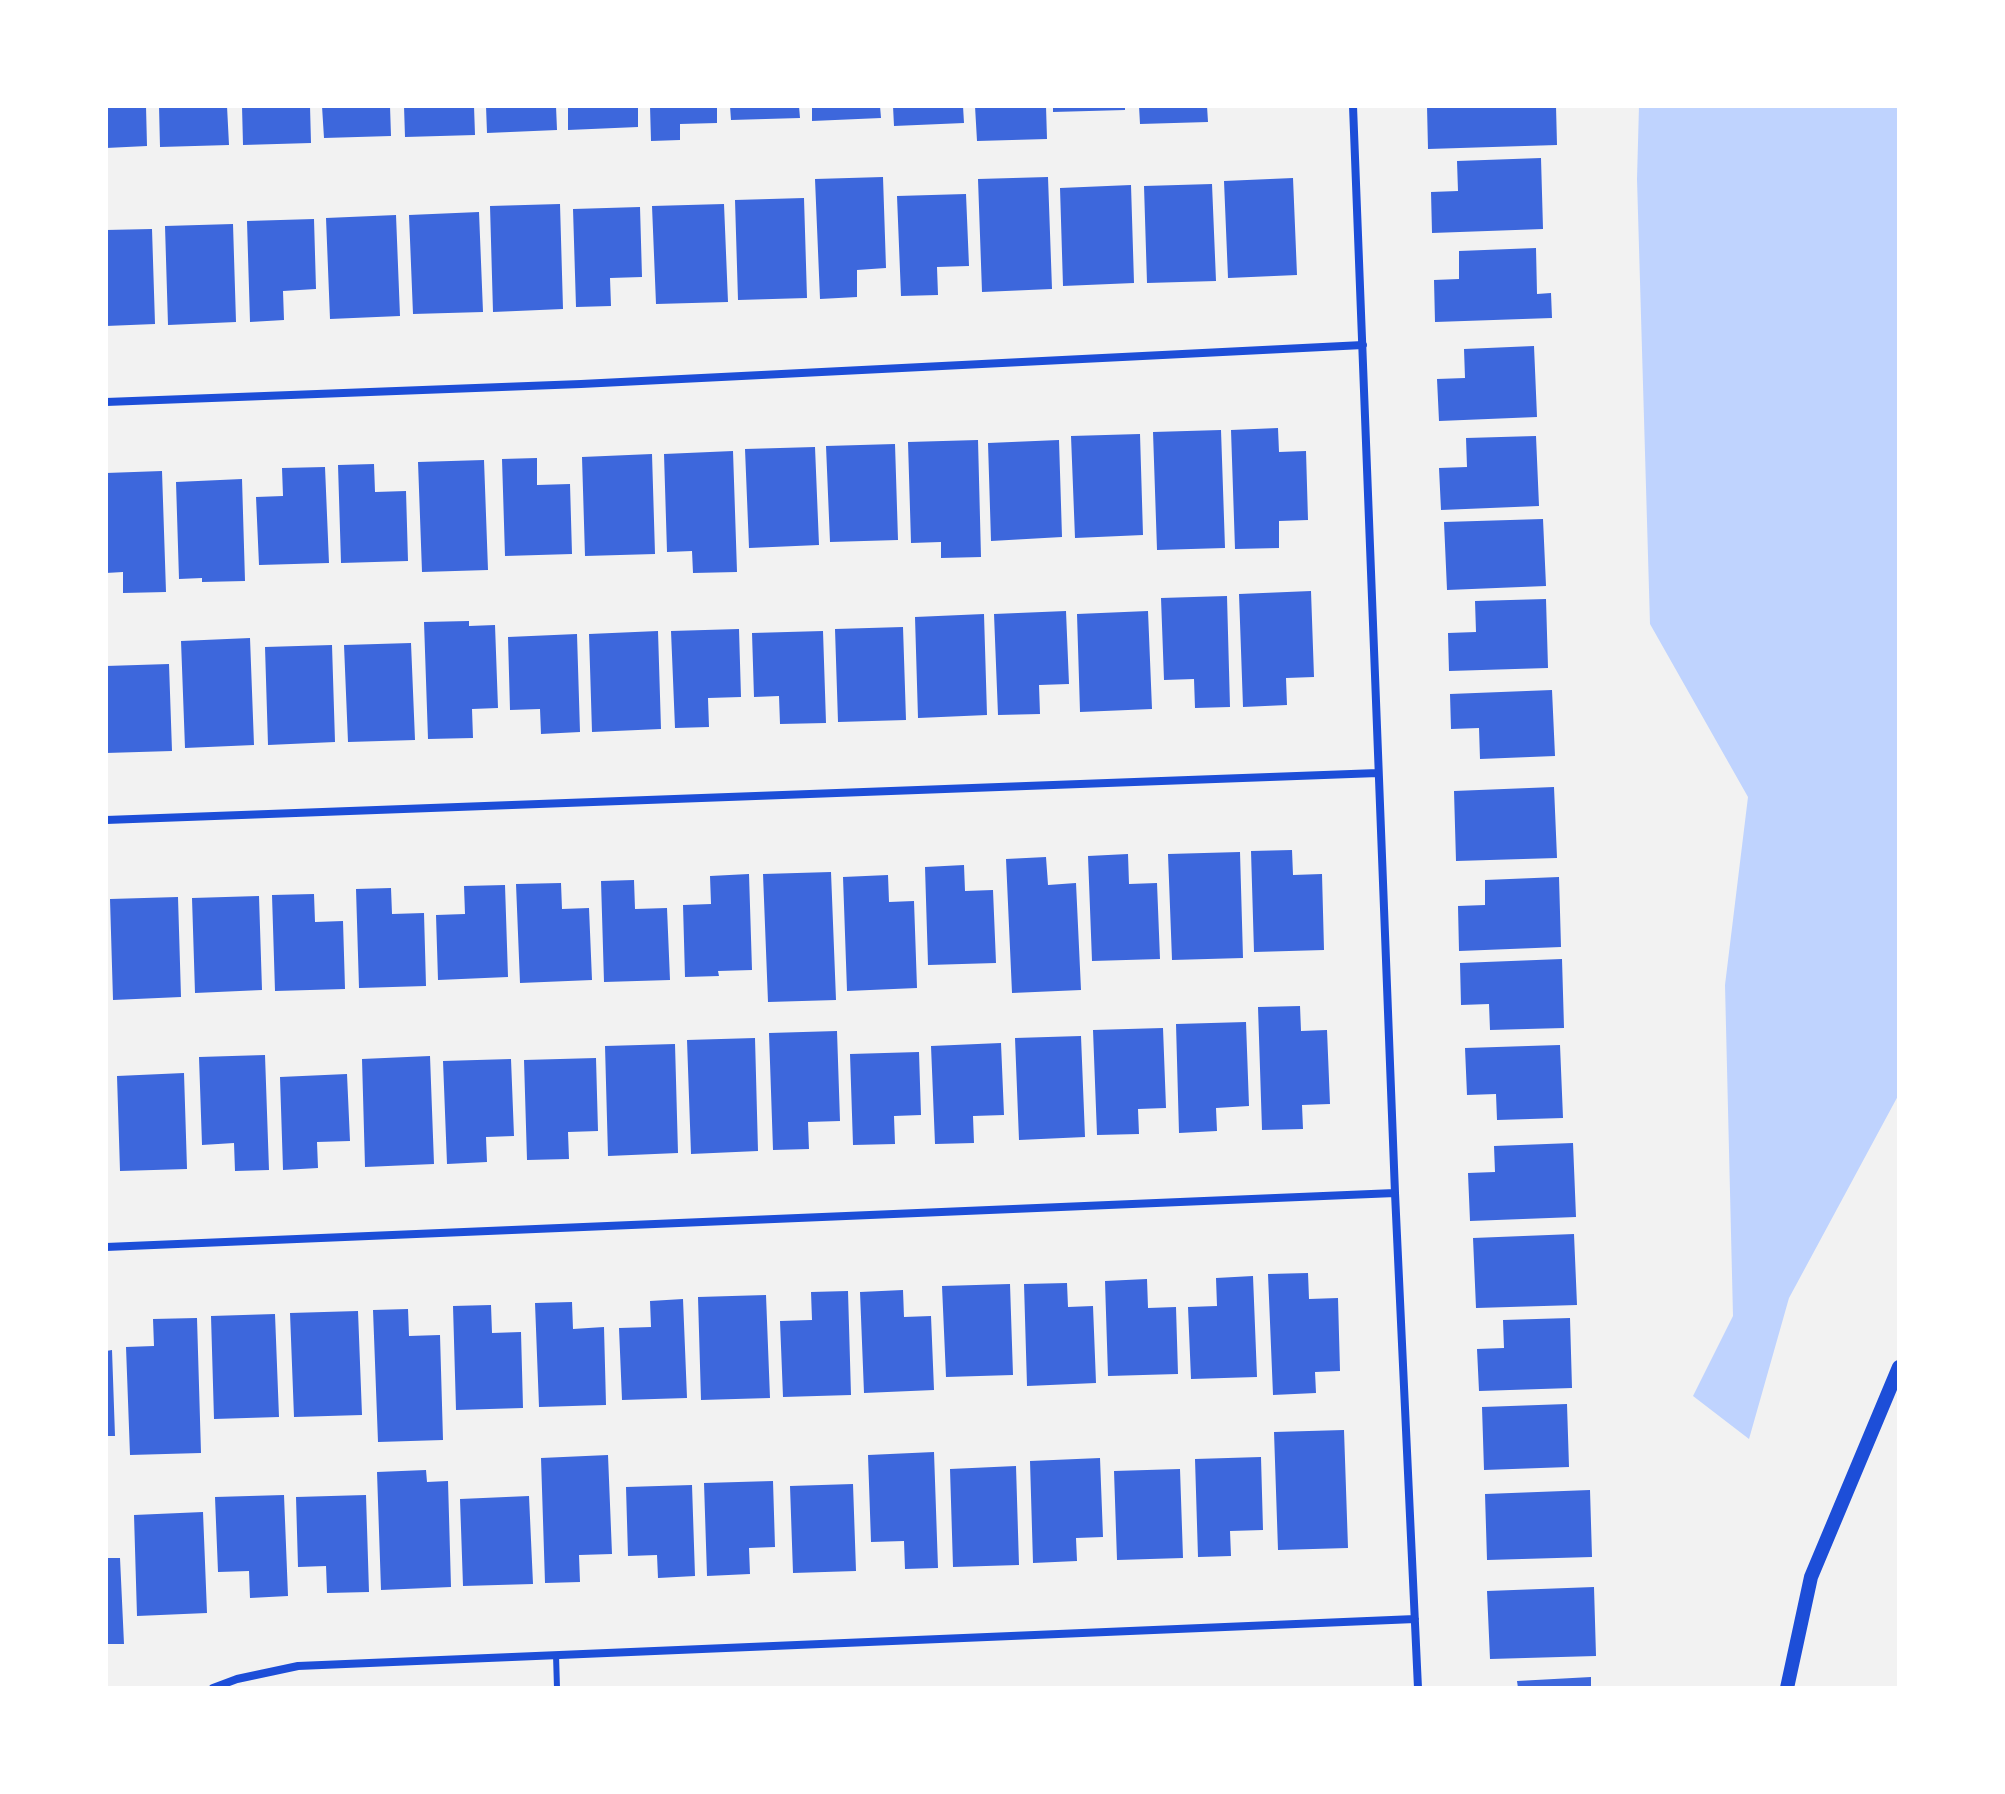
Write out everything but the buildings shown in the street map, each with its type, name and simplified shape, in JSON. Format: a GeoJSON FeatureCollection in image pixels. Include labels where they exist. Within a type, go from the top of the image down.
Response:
{"type":"FeatureCollection","features":[{"type":"Feature","properties":{"kind":"street"},"geometry":{"type":"LineString","coordinates":[[1353,106],[1372,533],[1395,1193],[1418,1688]]}},
{"type":"Feature","properties":{"kind":"street"},"geometry":{"type":"LineString","coordinates":[[106,402],[581,384],[1363,345]]}},
{"type":"Feature","properties":{"kind":"street"},"geometry":{"type":"LineString","coordinates":[[106,820],[1378,773]]}},
{"type":"Feature","properties":{"kind":"street"},"geometry":{"type":"LineString","coordinates":[[106,1247],[1395,1193]]}},
{"type":"Feature","properties":{"kind":"street"},"geometry":{"type":"LineString","coordinates":[[1787,1688],[1811,1577],[1899,1367]]}},
{"type":"Feature","properties":{"kind":"street"},"geometry":{"type":"LineString","coordinates":[[213,1688],[237,1679],[298,1666],[1415,1619]]}},
{"type":"Feature","properties":{"kind":"lane"},"geometry":{"type":"LineString","coordinates":[[556,1655],[557,1688]]}},
{"type":"Feature","properties":{"kind":"water"},"geometry":{"type":"Polygon","coordinates":[[[1639,106],[1899,106],[1899,1094],[1789,1298],[1749,1439],[1693,1396],[1733,1316],[1725,985],[1748,797],[1650,624],[1637,179],[1639,106]]]}}]}
